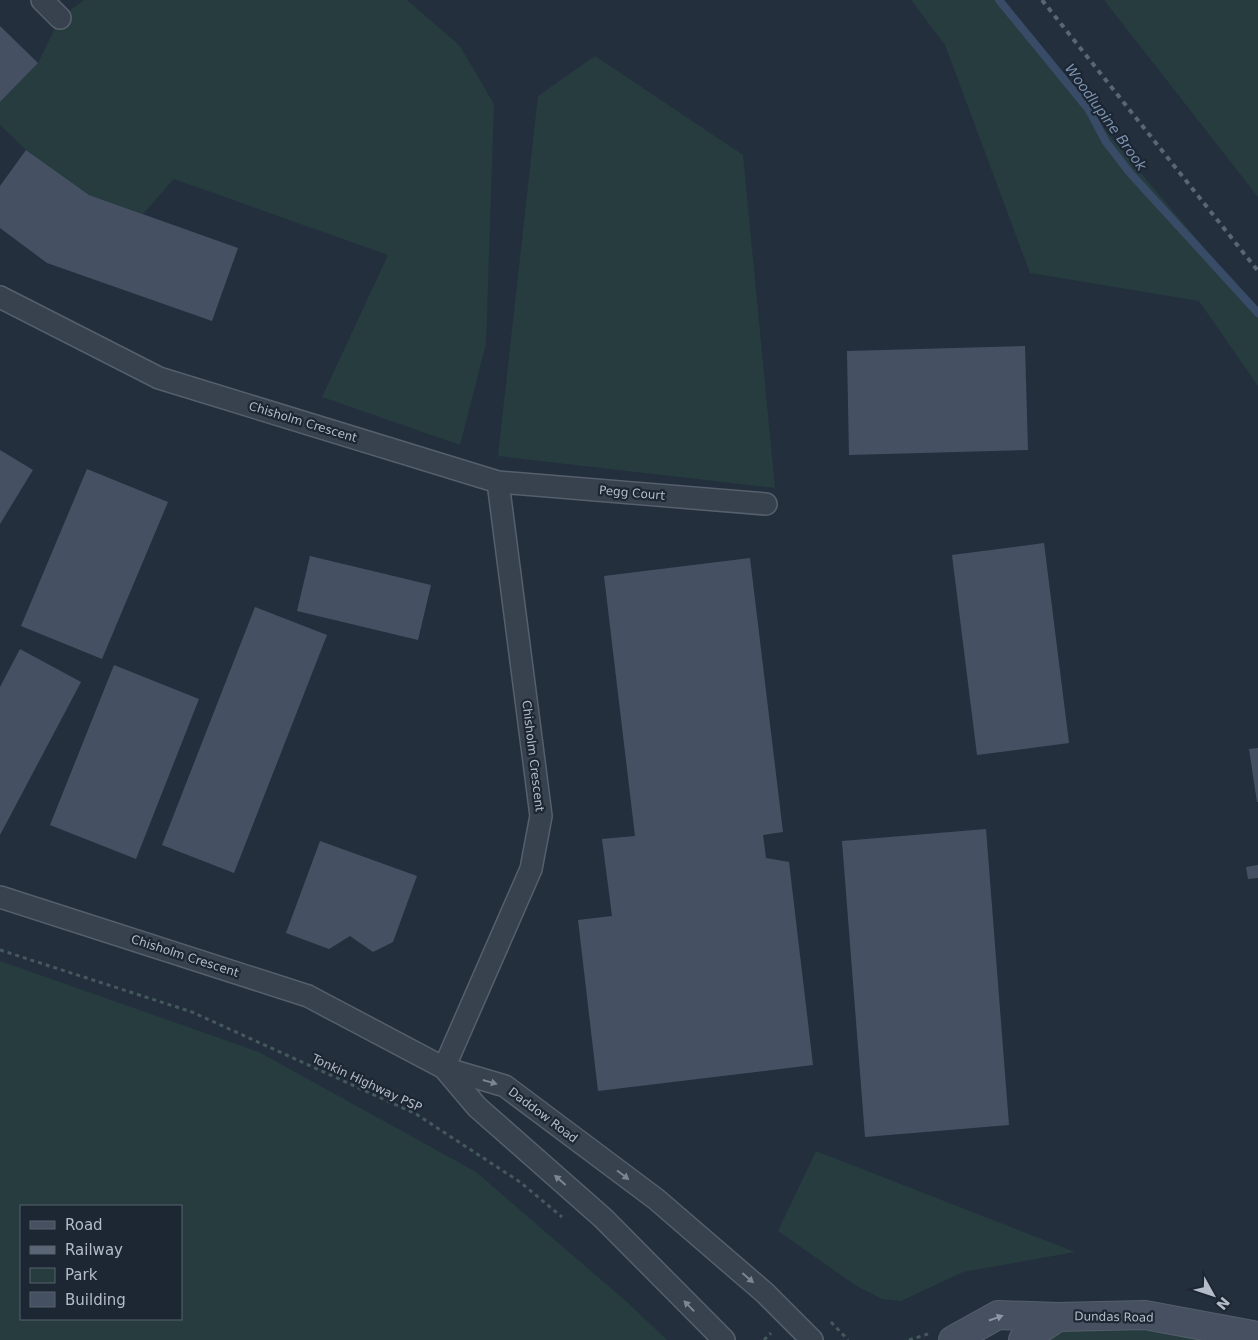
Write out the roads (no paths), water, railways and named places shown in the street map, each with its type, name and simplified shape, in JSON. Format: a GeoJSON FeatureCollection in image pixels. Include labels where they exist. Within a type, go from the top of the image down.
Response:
{"type":"FeatureCollection","features":[{"type":"Feature","properties":{"kind":"main road","name":"Dundas Road"},"geometry":{"type":"LineString","coordinates":[[943,1336],[998,1315],[1058,1317],[1145,1315],[1258,1336]]}},
{"type":"Feature","properties":{"kind":"main road","name":"Dundas Road"},"geometry":{"type":"LineString","coordinates":[[1023,1340],[1058,1317]]}},
{"type":"Feature","properties":{"kind":"street"},"geometry":{"type":"LineString","coordinates":[[42,0],[60,18]]}},
{"type":"Feature","properties":{"kind":"street","name":"Chisholm Crescent"},"geometry":{"type":"LineString","coordinates":[[0,297],[159,378],[498,482],[541,816],[531,869],[444,1068],[308,996],[0,896]]}},
{"type":"Feature","properties":{"kind":"street","name":"Pegg Court"},"geometry":{"type":"LineString","coordinates":[[498,482],[766,504]]}},
{"type":"Feature","properties":{"kind":"street"},"geometry":{"type":"LineString","coordinates":[[444,1068],[477,1107],[603,1218],[724,1340]]}},
{"type":"Feature","properties":{"kind":"street","name":"Daddow Road"},"geometry":{"type":"LineString","coordinates":[[444,1068],[504,1086],[656,1199],[765,1294],[812,1340]]}},
{"type":"Feature","properties":{"kind":"waterway","name":"Woodlupine Brook"},"geometry":{"type":"LineString","coordinates":[[999,0],[1089,110],[1106,142],[1130,173],[1258,313]]}},
{"type":"Feature","properties":{"kind":"railway"},"geometry":{"type":"LineString","coordinates":[[1042,0],[1258,271]]}}]}
